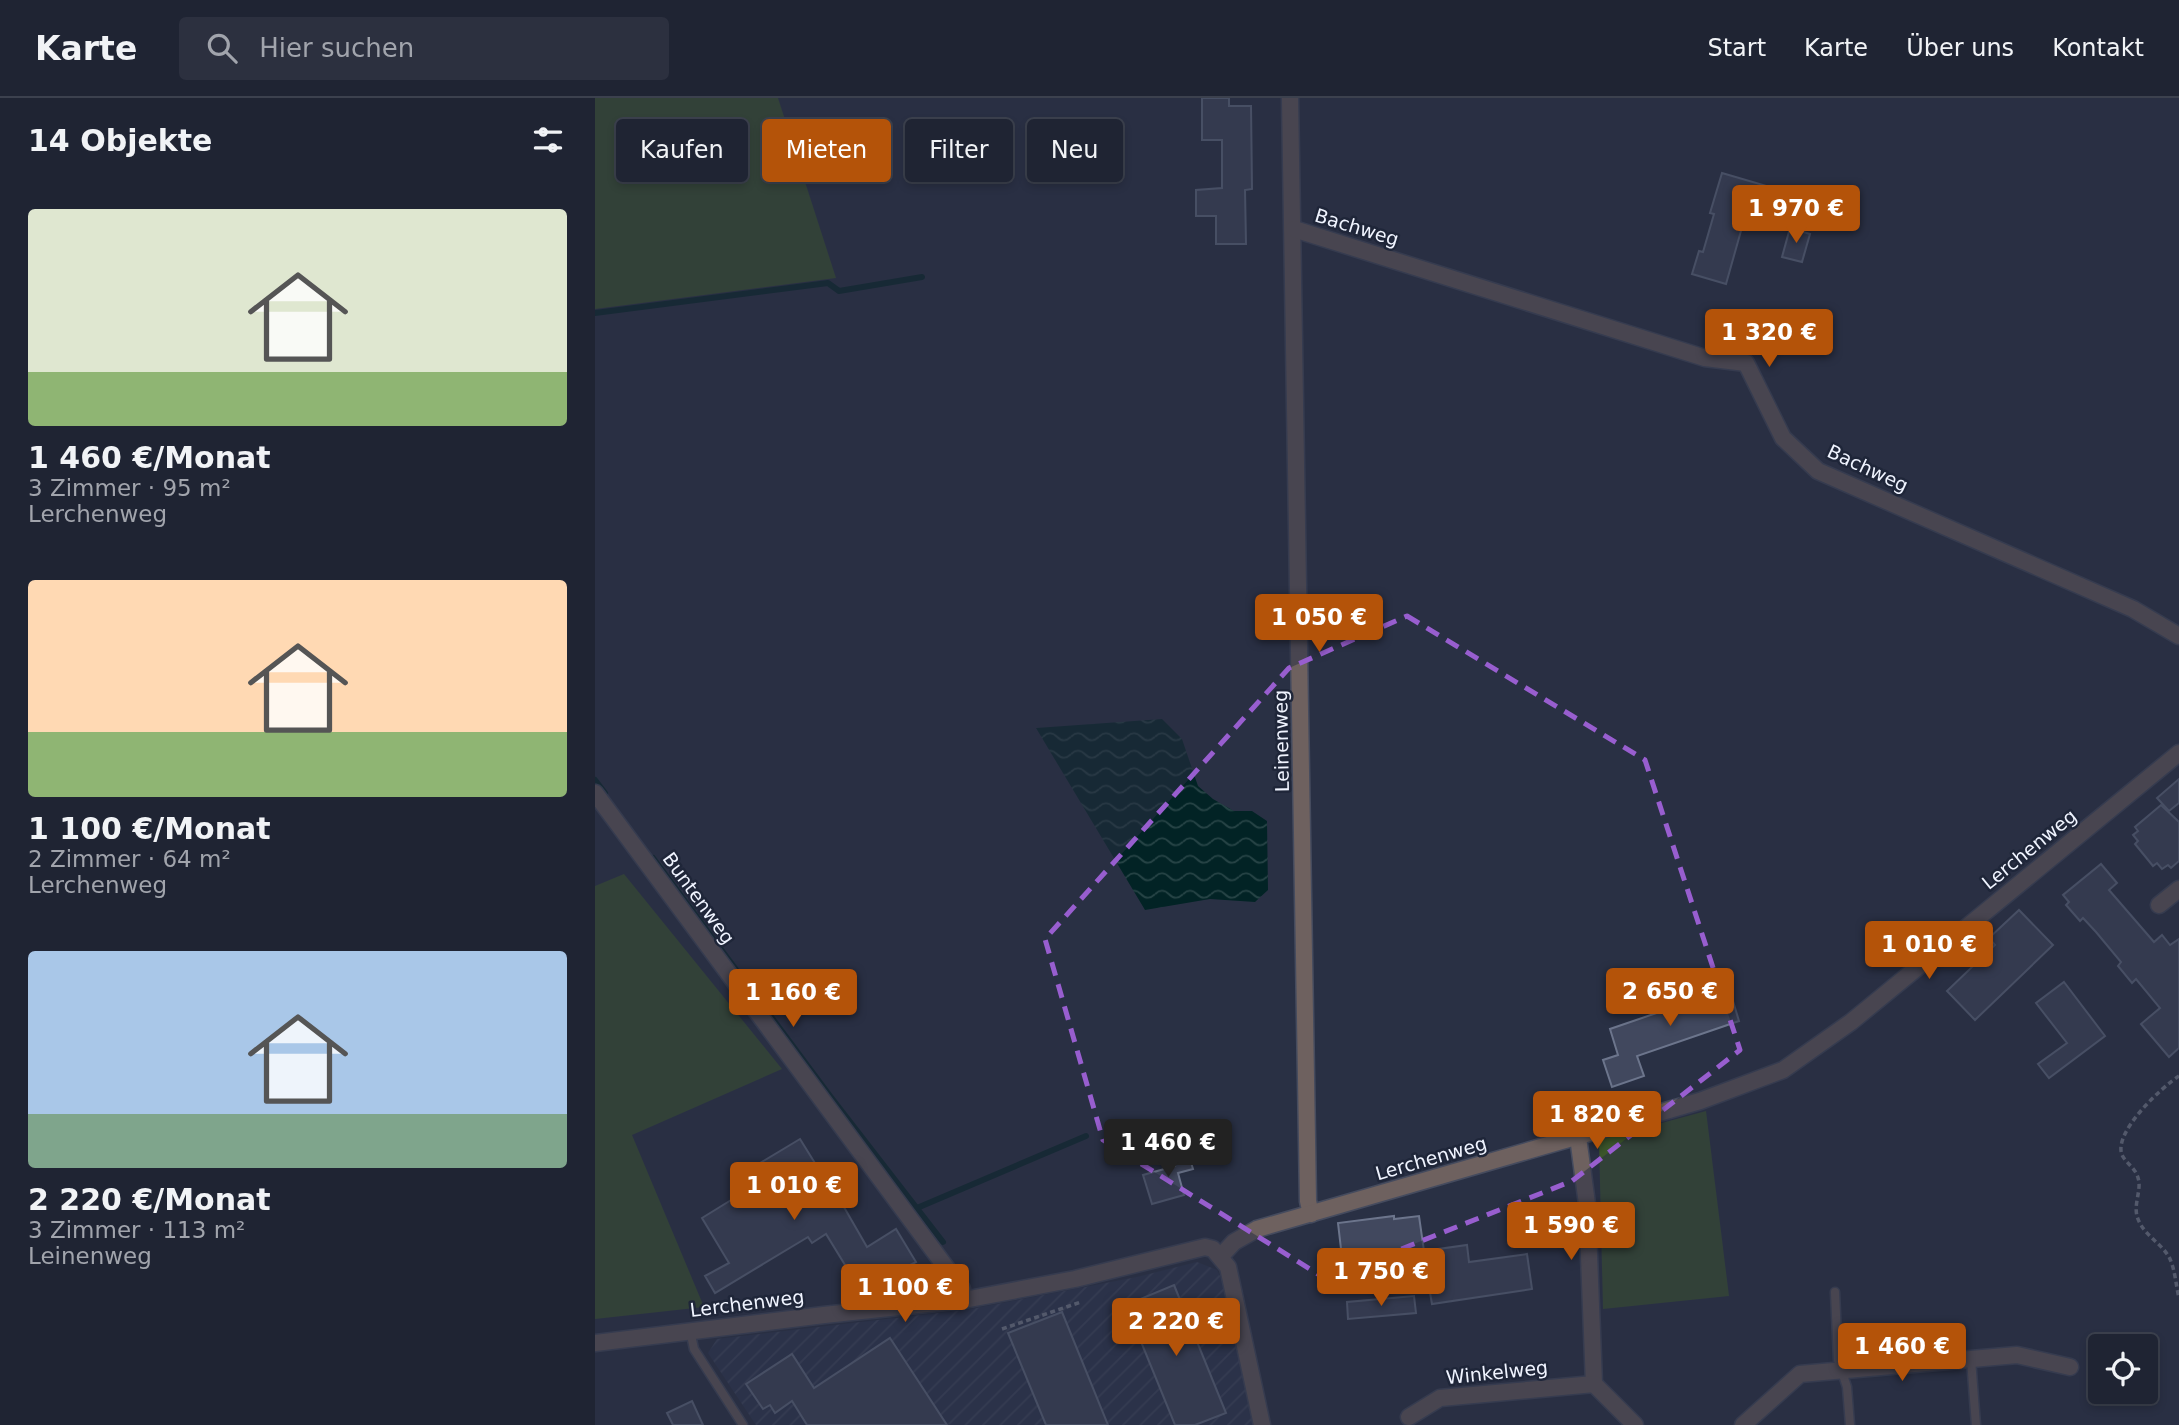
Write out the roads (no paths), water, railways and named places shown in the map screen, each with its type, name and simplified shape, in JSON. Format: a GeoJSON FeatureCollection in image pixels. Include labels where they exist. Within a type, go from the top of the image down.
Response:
{"type":"FeatureCollection","features":[{"type":"Feature","properties":{"kind":"street","name":"Leinenweg"},"geometry":{"type":"LineString","coordinates":[[1290,98],[1308,1201],[1311,1214]]}},
{"type":"Feature","properties":{"kind":"street","name":"Bachweg"},"geometry":{"type":"LineString","coordinates":[[1294,229],[1705,358],[1746,363],[1783,438],[1818,471],[2133,609],[2179,636]]}},
{"type":"Feature","properties":{"kind":"street","name":"Lerchenweg"},"geometry":{"type":"LineString","coordinates":[[595,1343],[964,1300],[1075,1279],[1205,1247],[1213,1248],[1221,1256],[1234,1242],[1257,1229],[1700,1101],[1783,1070],[1851,1022],[2179,753]]}},
{"type":"Feature","properties":{"kind":"street","name":"Buntenweg"},"geometry":{"type":"LineString","coordinates":[[595,793],[962,1289],[964,1300]]}},
{"type":"Feature","properties":{"kind":"street"},"geometry":{"type":"LineString","coordinates":[[2159,905],[2179,889]]}},
{"type":"Feature","properties":{"kind":"street"},"geometry":{"type":"LineString","coordinates":[[1578,1137],[1587,1204],[1594,1384],[1635,1425]]}},
{"type":"Feature","properties":{"kind":"street"},"geometry":{"type":"LineString","coordinates":[[1221,1256],[1228,1267],[1262,1425]]}},
{"type":"Feature","properties":{"kind":"street"},"geometry":{"type":"LineString","coordinates":[[1743,1425],[1800,1374],[2017,1355],[2070,1367]]}},
{"type":"Feature","properties":{"kind":"street","name":"Winkelweg"},"geometry":{"type":"LineString","coordinates":[[1409,1417],[1440,1398],[1594,1384]]}},
{"type":"Feature","properties":{"kind":"lane"},"geometry":{"type":"LineString","coordinates":[[1835,1292],[1838,1360],[1847,1387],[1850,1425]]}},
{"type":"Feature","properties":{"kind":"lane"},"geometry":{"type":"LineString","coordinates":[[690,1330],[694,1349],[743,1425]]}},
{"type":"Feature","properties":{"kind":"lane"},"geometry":{"type":"LineString","coordinates":[[1971,1359],[1976,1425]]}},
{"type":"Feature","properties":{"kind":"water"},"geometry":{"type":"Polygon","coordinates":[[[1162,719],[1182,739],[1198,786],[1213,799],[1234,811],[1252,811],[1267,821],[1268,890],[1255,902],[1210,899],[1145,910],[1036,728],[1162,719]]]}},
{"type":"Feature","properties":{"kind":"waterway"},"geometry":{"type":"LineString","coordinates":[[595,313],[828,283],[839,291],[922,277]]}},
{"type":"Feature","properties":{"kind":"waterway"},"geometry":{"type":"LineString","coordinates":[[595,780],[605,793]]}},
{"type":"Feature","properties":{"kind":"waterway"},"geometry":{"type":"LineString","coordinates":[[653,858],[830,1096],[943,1242]]}},
{"type":"Feature","properties":{"kind":"waterway"},"geometry":{"type":"LineString","coordinates":[[917,1208],[1086,1136]]}}]}
